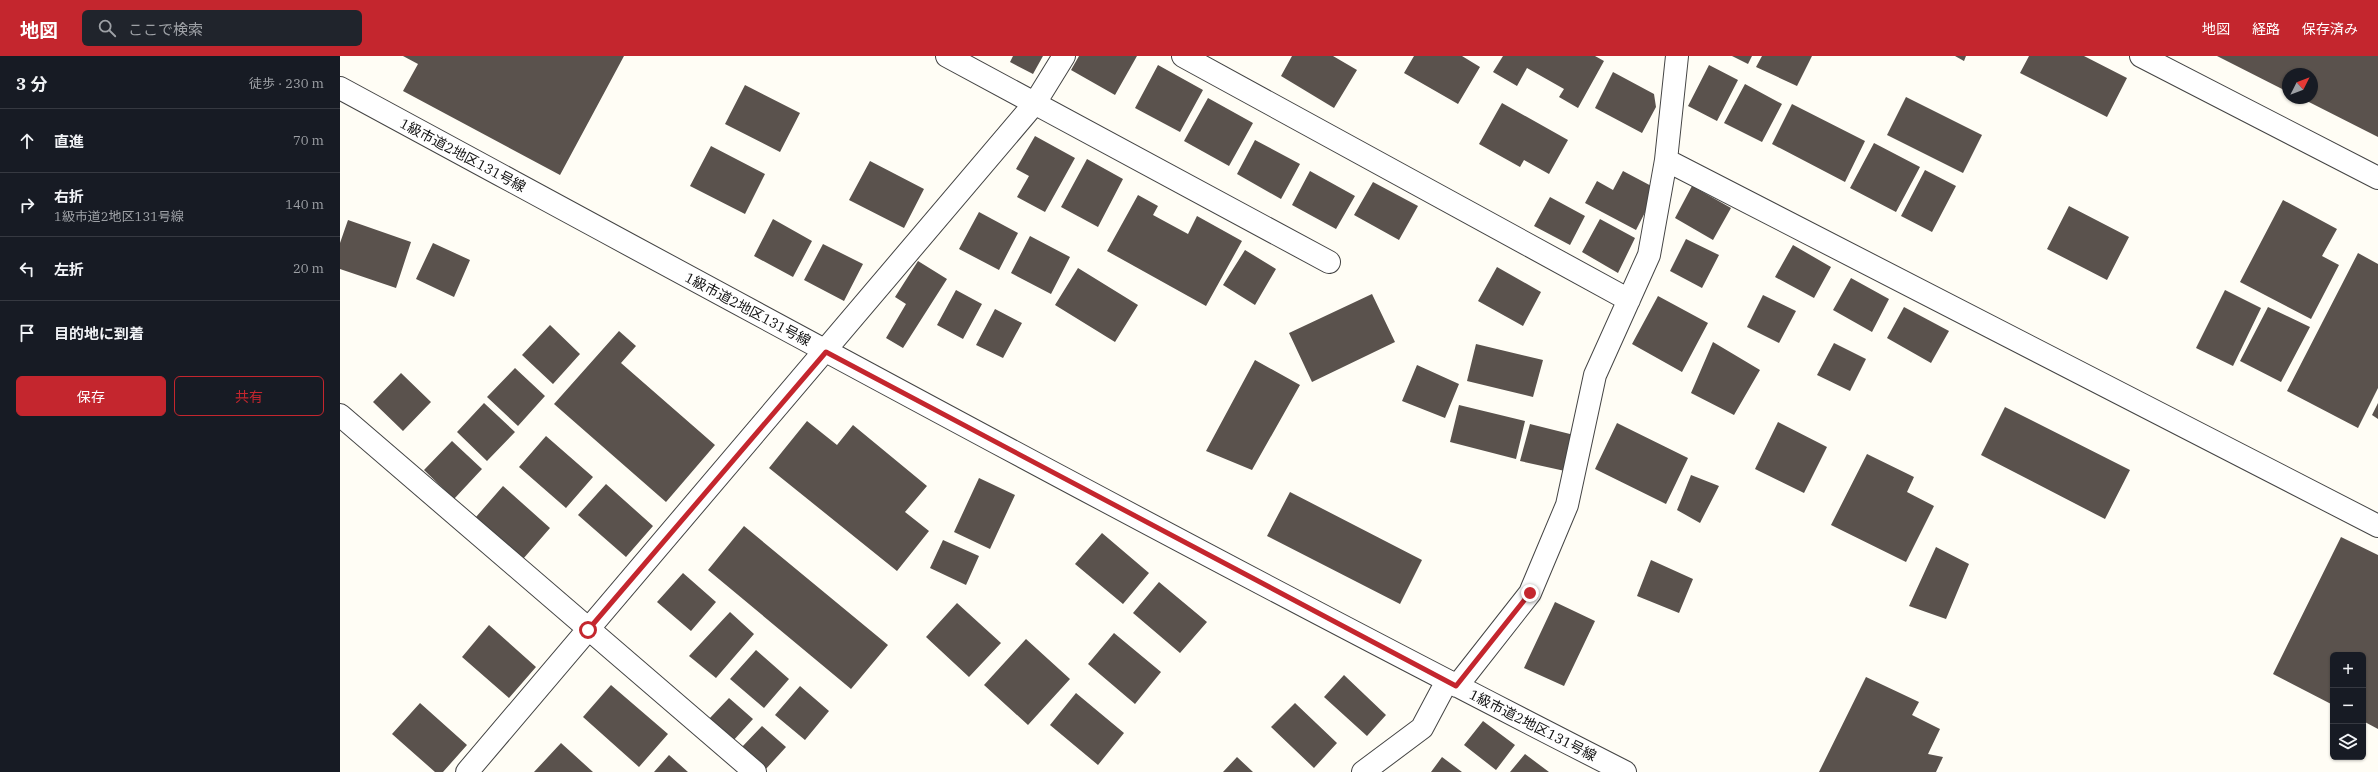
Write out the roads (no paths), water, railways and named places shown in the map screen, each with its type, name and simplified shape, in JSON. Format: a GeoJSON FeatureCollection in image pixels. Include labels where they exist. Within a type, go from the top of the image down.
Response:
{"type":"FeatureCollection","features":[{"type":"Feature","properties":{"kind":"street"},"geometry":{"type":"LineString","coordinates":[[947,56],[1329,262]]}},
{"type":"Feature","properties":{"kind":"street"},"geometry":{"type":"LineString","coordinates":[[467,772],[826,352],[1035,103],[1064,56]]}},
{"type":"Feature","properties":{"kind":"street"},"geometry":{"type":"LineString","coordinates":[[1182,56],[1628,300]]}},
{"type":"Feature","properties":{"kind":"street"},"geometry":{"type":"LineString","coordinates":[[1363,772],[1422,728],[1452,683],[1530,593],[1567,505],[1594,375],[1649,255],[1666,160],[1677,56]]}},
{"type":"Feature","properties":{"kind":"street"},"geometry":{"type":"LineString","coordinates":[[2141,56],[2378,178]]}},
{"type":"Feature","properties":{"kind":"street","name":"1級市道2地区131号線"},"geometry":{"type":"LineString","coordinates":[[340,88],[826,352],[1452,683],[1625,772]]}},
{"type":"Feature","properties":{"kind":"street"},"geometry":{"type":"LineString","coordinates":[[1666,160],[2378,526]]}},
{"type":"Feature","properties":{"kind":"street"},"geometry":{"type":"LineString","coordinates":[[340,415],[588,630],[756,772]]}}]}
